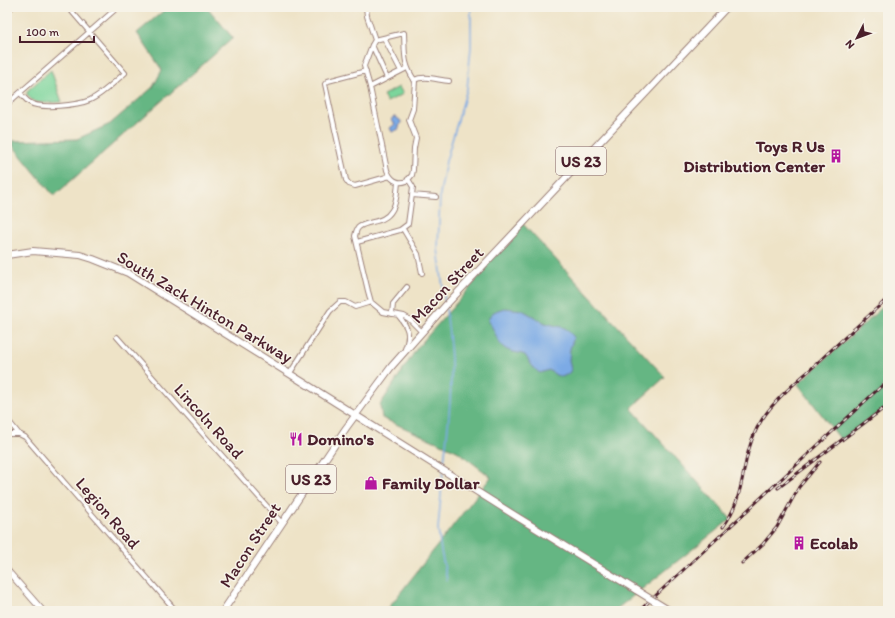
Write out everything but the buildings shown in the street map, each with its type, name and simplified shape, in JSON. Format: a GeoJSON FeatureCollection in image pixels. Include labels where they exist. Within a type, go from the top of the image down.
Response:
{"type":"FeatureCollection","features":[{"type":"Feature","properties":{"kind":"main road","name":"Macon Street"},"geometry":{"type":"LineString","coordinates":[[223,611],[355,415],[405,351],[451,300],[727,7]]}},
{"type":"Feature","properties":{"kind":"main road","name":"South Zack Hinton Parkway"},"geometry":{"type":"LineString","coordinates":[[7,255],[33,251],[64,253],[93,258],[128,273],[670,611]]}},
{"type":"Feature","properties":{"kind":"street"},"geometry":{"type":"LineString","coordinates":[[7,11],[12,7]]}},
{"type":"Feature","properties":{"kind":"street"},"geometry":{"type":"LineString","coordinates":[[20,94],[30,103],[37,105],[47,106],[75,104],[91,100],[125,73],[68,7]]}},
{"type":"Feature","properties":{"kind":"street"},"geometry":{"type":"LineString","coordinates":[[7,104],[118,7]]}},
{"type":"Feature","properties":{"kind":"street"},"geometry":{"type":"LineString","coordinates":[[366,7],[367,16],[376,40]]}},
{"type":"Feature","properties":{"kind":"street"},"geometry":{"type":"LineString","coordinates":[[404,33],[407,68],[416,86],[413,109],[409,120],[416,138],[413,170],[412,176],[404,182],[398,182],[390,176],[384,156],[370,87],[364,66],[372,45],[376,40],[404,33]]}},
{"type":"Feature","properties":{"kind":"street"},"geometry":{"type":"LineString","coordinates":[[384,38],[401,71]]}},
{"type":"Feature","properties":{"kind":"street"},"geometry":{"type":"LineString","coordinates":[[372,45],[387,78]]}},
{"type":"Feature","properties":{"kind":"street"},"geometry":{"type":"LineString","coordinates":[[370,87],[407,68]]}},
{"type":"Feature","properties":{"kind":"street"},"geometry":{"type":"LineString","coordinates":[[366,71],[328,81],[325,84],[346,180],[349,184],[355,186],[390,176]]}},
{"type":"Feature","properties":{"kind":"street"},"geometry":{"type":"LineString","coordinates":[[414,80],[426,78],[448,81]]}},
{"type":"Feature","properties":{"kind":"street"},"geometry":{"type":"LineString","coordinates":[[357,242],[403,229],[408,224],[413,187],[408,180]]}},
{"type":"Feature","properties":{"kind":"street"},"geometry":{"type":"LineString","coordinates":[[398,182],[395,204],[390,214],[384,219],[360,227],[356,230],[355,236],[371,302],[383,312],[409,319],[422,332]]}},
{"type":"Feature","properties":{"kind":"street"},"geometry":{"type":"LineString","coordinates":[[412,195],[436,197]]}},
{"type":"Feature","properties":{"kind":"street"},"geometry":{"type":"LineString","coordinates":[[403,229],[418,254],[422,272]]}},
{"type":"Feature","properties":{"kind":"street"},"geometry":{"type":"LineString","coordinates":[[392,314],[393,304],[407,287]]}},
{"type":"Feature","properties":{"kind":"street"},"geometry":{"type":"LineString","coordinates":[[290,373],[330,311],[340,302],[346,302],[355,306],[371,302]]}},
{"type":"Feature","properties":{"kind":"street"},"geometry":{"type":"LineString","coordinates":[[398,315],[405,324],[409,339],[405,351]]}},
{"type":"Feature","properties":{"kind":"street","name":"Lincoln Road"},"geometry":{"type":"LineString","coordinates":[[117,338],[282,522]]}},
{"type":"Feature","properties":{"kind":"street","name":"Legion Road"},"geometry":{"type":"LineString","coordinates":[[7,419],[19,434],[25,437],[176,611]]}},
{"type":"Feature","properties":{"kind":"street"},"geometry":{"type":"LineString","coordinates":[[7,434],[19,434]]}},
{"type":"Feature","properties":{"kind":"street"},"geometry":{"type":"LineString","coordinates":[[7,570],[43,611]]}},
{"type":"Feature","properties":{"kind":"green space"},"geometry":{"type":"Polygon","coordinates":[[[168,7],[207,7],[233,38],[54,196],[13,146],[13,141],[77,139],[110,124],[153,87],[162,70],[137,33],[168,7]]]}},
{"type":"Feature","properties":{"kind":"green space"},"geometry":{"type":"Polygon","coordinates":[[[51,70],[62,102],[42,103],[33,101],[27,94],[27,91],[51,70]]]}},
{"type":"Feature","properties":{"kind":"green space"},"geometry":{"type":"Polygon","coordinates":[[[399,87],[403,94],[387,102],[383,95],[399,87]]]}},
{"type":"Feature","properties":{"kind":"green space"},"geometry":{"type":"Polygon","coordinates":[[[521,222],[665,377],[631,408],[731,519],[614,611],[386,611],[491,477],[457,451],[382,418],[380,405],[417,348],[473,284],[521,222]]]}},
{"type":"Feature","properties":{"kind":"green space"},"geometry":{"type":"Polygon","coordinates":[[[888,302],[888,406],[841,440],[798,384],[888,302]]]}},
{"type":"Feature","properties":{"kind":"water"},"geometry":{"type":"Polygon","coordinates":[[[394,116],[402,123],[399,126],[399,129],[392,132],[390,128],[395,124],[391,120],[394,116]]]}},
{"type":"Feature","properties":{"kind":"water"},"geometry":{"type":"Polygon","coordinates":[[[505,308],[522,310],[545,323],[565,328],[574,337],[570,349],[569,360],[571,370],[568,374],[562,377],[549,370],[540,373],[533,367],[525,355],[503,347],[488,322],[492,314],[505,308]]]}},
{"type":"Feature","properties":{"kind":"waterway"},"geometry":{"type":"LineString","coordinates":[[445,303],[438,249],[440,194],[446,161],[467,89],[471,47],[471,7]]}},
{"type":"Feature","properties":{"kind":"waterway"},"geometry":{"type":"LineString","coordinates":[[443,469],[451,386],[451,352],[446,309]]}},
{"type":"Feature","properties":{"kind":"waterway"},"geometry":{"type":"LineString","coordinates":[[443,472],[438,529],[447,580]]}},
{"type":"Feature","properties":{"kind":"railway"},"geometry":{"type":"LineString","coordinates":[[723,527],[731,515],[736,502],[752,440],[762,419],[789,388],[888,298]]}},
{"type":"Feature","properties":{"kind":"railway"},"geometry":{"type":"LineString","coordinates":[[639,611],[888,380]]}},
{"type":"Feature","properties":{"kind":"railway"},"geometry":{"type":"LineString","coordinates":[[778,488],[888,405]]}},
{"type":"Feature","properties":{"kind":"railway"},"geometry":{"type":"LineString","coordinates":[[742,563],[763,544],[777,527],[799,487],[820,462]]}},
{"type":"Feature","properties":{"kind":"place","name":"Toys R Us Distribution Center"},"geometry":{"type":"Point","coordinates":[836,156]}},
{"type":"Feature","properties":{"kind":"place","name":"Domino's"},"geometry":{"type":"Point","coordinates":[296,439]}},
{"type":"Feature","properties":{"kind":"place","name":"Family Dollar"},"geometry":{"type":"Point","coordinates":[371,483]}},
{"type":"Feature","properties":{"kind":"place","name":"Ecolab"},"geometry":{"type":"Point","coordinates":[799,543]}}]}
